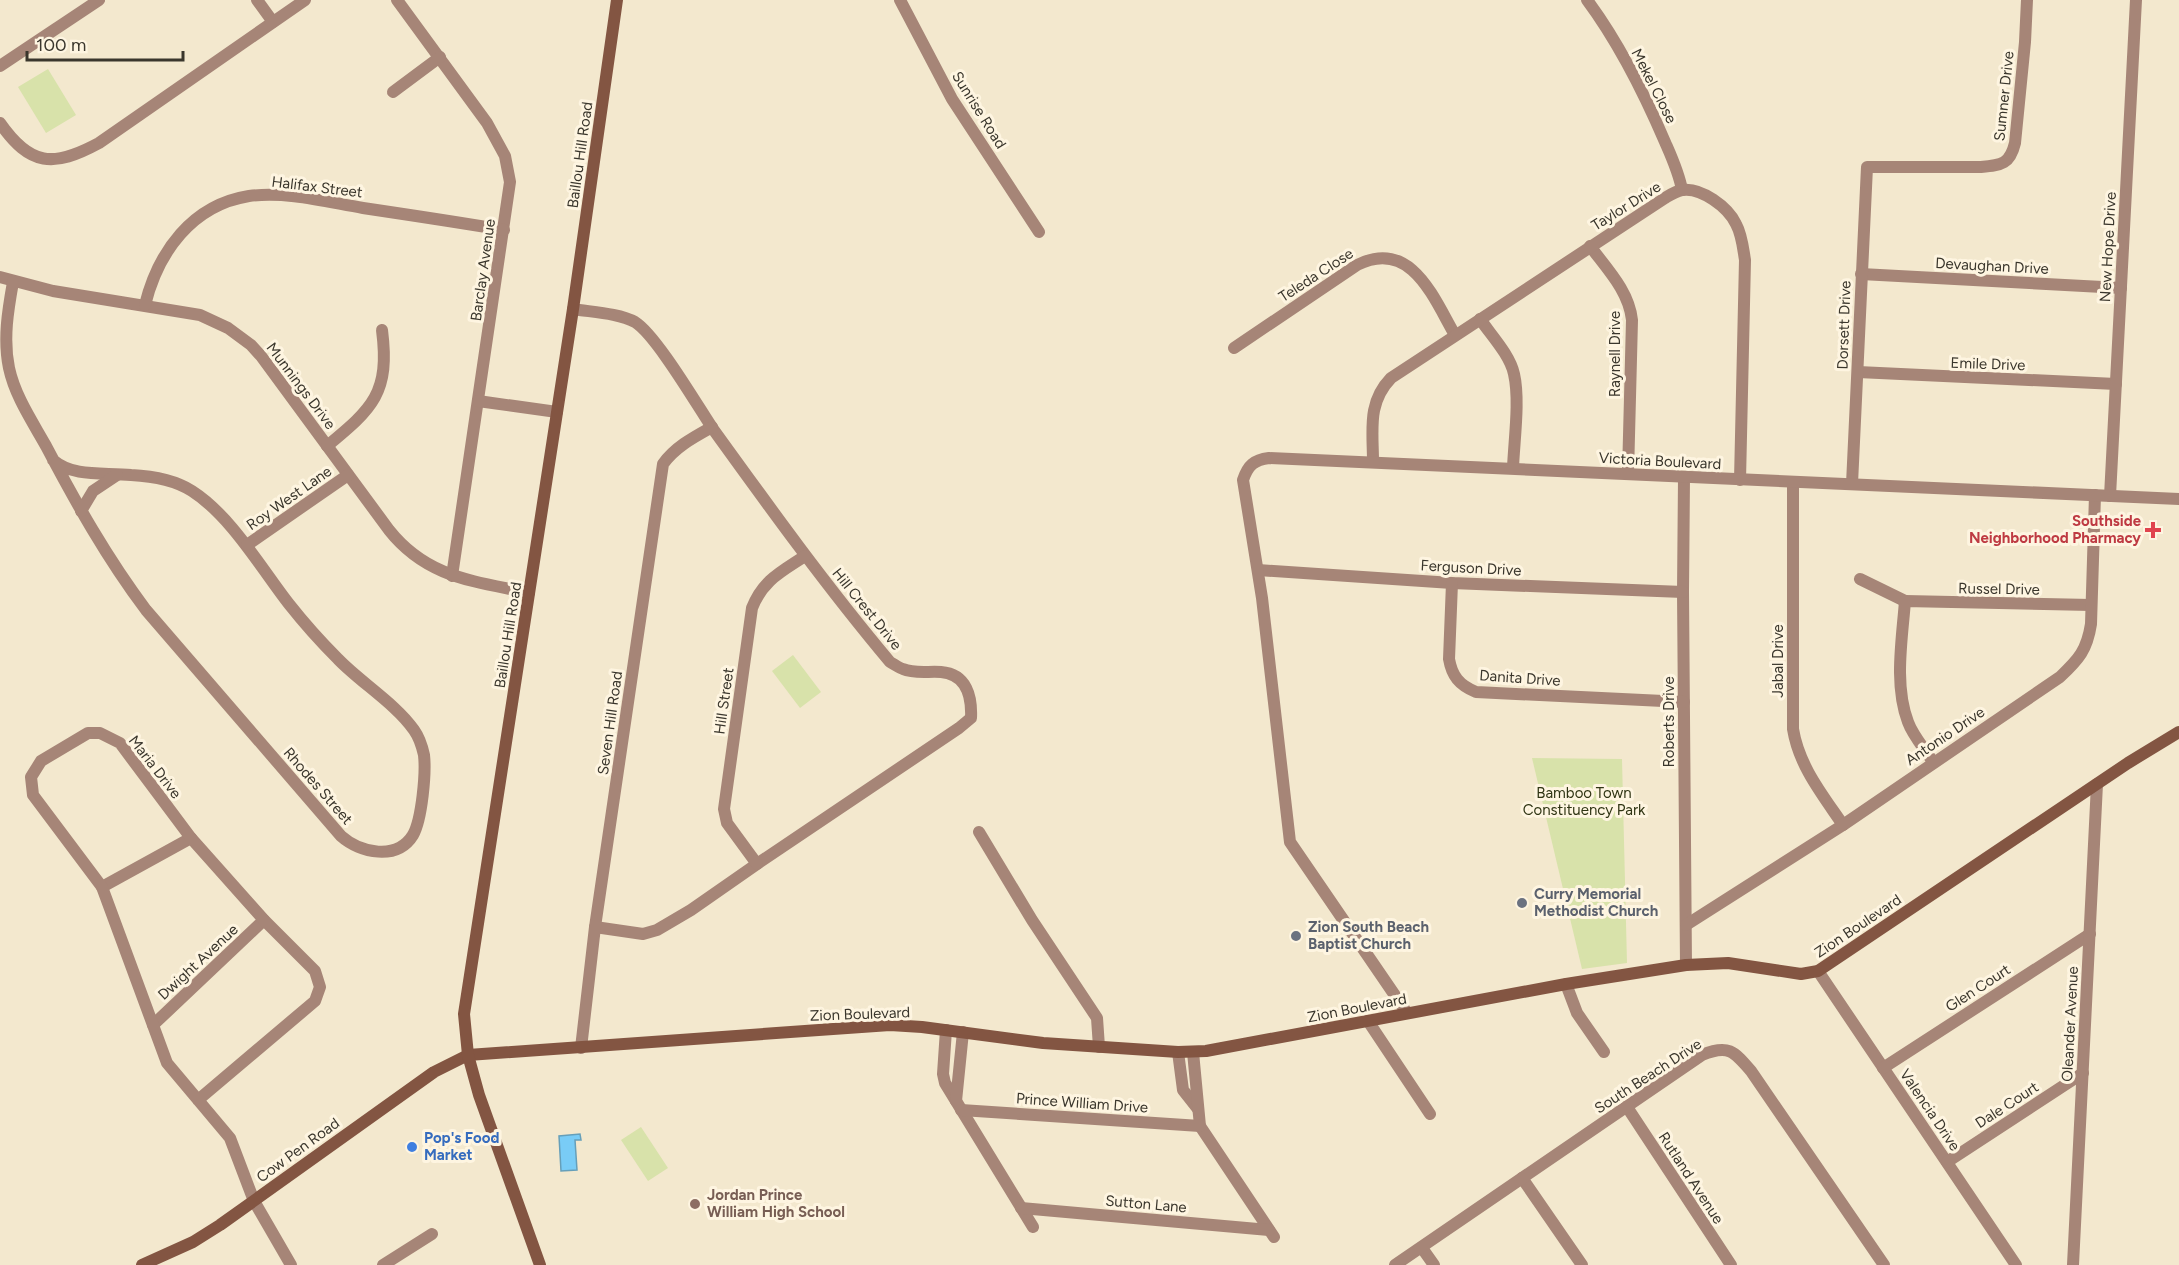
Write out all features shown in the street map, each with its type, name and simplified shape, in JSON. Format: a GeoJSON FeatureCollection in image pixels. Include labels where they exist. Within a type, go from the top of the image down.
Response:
{"type":"FeatureCollection","features":[{"type":"Feature","properties":{"kind":"main road","name":"Baillou Hill Road"},"geometry":{"type":"LineString","coordinates":[[540,1265],[479,1095],[468,1055],[464,1024],[466,994],[573,309],[617,0]]}},
{"type":"Feature","properties":{"kind":"main road","name":"Zion Boulevard"},"geometry":{"type":"LineString","coordinates":[[468,1055],[894,1025],[1043,1043],[1193,1052],[1218,1050],[1566,984],[1686,965],[1728,963],[1791,973],[1818,971],[2128,763],[2179,732]]}},
{"type":"Feature","properties":{"kind":"main road","name":"Cow Pen Road"},"geometry":{"type":"LineString","coordinates":[[142,1265],[193,1242],[434,1072],[468,1055]]}},
{"type":"Feature","properties":{"kind":"street"},"geometry":{"type":"LineString","coordinates":[[0,66],[99,0]]}},
{"type":"Feature","properties":{"kind":"street"},"geometry":{"type":"LineString","coordinates":[[257,0],[273,22]]}},
{"type":"Feature","properties":{"kind":"street"},"geometry":{"type":"LineString","coordinates":[[0,123],[22,150],[37,157],[60,159],[79,154],[99,143],[305,0]]}},
{"type":"Feature","properties":{"kind":"street","name":"Barclay Avenue"},"geometry":{"type":"LineString","coordinates":[[397,0],[487,123],[505,156],[510,189],[452,576]]}},
{"type":"Feature","properties":{"kind":"street","name":"Sunrise Road"},"geometry":{"type":"LineString","coordinates":[[900,0],[952,99],[1039,232]]}},
{"type":"Feature","properties":{"kind":"street","name":"Mekel Close"},"geometry":{"type":"LineString","coordinates":[[1587,0],[1606,26],[1654,115],[1680,178],[1682,190]]}},
{"type":"Feature","properties":{"kind":"street","name":"Sumner Drive"},"geometry":{"type":"LineString","coordinates":[[1867,167],[1981,167],[2007,162],[2013,153],[2015,142],[2027,0]]}},
{"type":"Feature","properties":{"kind":"street","name":"New Hope Drive"},"geometry":{"type":"LineString","coordinates":[[2110,496],[2136,0]]}},
{"type":"Feature","properties":{"kind":"street"},"geometry":{"type":"LineString","coordinates":[[393,92],[440,57]]}},
{"type":"Feature","properties":{"kind":"street","name":"Dorsett Drive"},"geometry":{"type":"LineString","coordinates":[[1852,484],[1867,167]]}},
{"type":"Feature","properties":{"kind":"street","name":"Taylor Drive"},"geometry":{"type":"LineString","coordinates":[[1373,462],[1373,410],[1376,398],[1391,378],[1590,246],[1665,198],[1682,190],[1696,192],[1710,198],[1735,221],[1740,234],[1745,260],[1740,480]]}},
{"type":"Feature","properties":{"kind":"street","name":"Halifax Street"},"geometry":{"type":"LineString","coordinates":[[145,305],[151,282],[165,252],[180,232],[196,219],[219,206],[249,196],[296,197],[504,230]]}},
{"type":"Feature","properties":{"kind":"street","name":"Raynell Drive"},"geometry":{"type":"LineString","coordinates":[[1590,246],[1624,293],[1630,306],[1632,320],[1628,474]]}},
{"type":"Feature","properties":{"kind":"street","name":"Teleda Close"},"geometry":{"type":"LineString","coordinates":[[1234,348],[1370,258],[1400,260],[1410,267],[1426,285],[1455,335]]}},
{"type":"Feature","properties":{"kind":"street","name":"Devaughan Drive"},"geometry":{"type":"LineString","coordinates":[[1861,274],[2121,288]]}},
{"type":"Feature","properties":{"kind":"street","name":"Munnings Drive"},"geometry":{"type":"LineString","coordinates":[[0,277],[63,293],[200,315],[239,335],[251,345],[273,371],[398,541],[428,566],[452,576],[529,593]]}},
{"type":"Feature","properties":{"kind":"street","name":"Rhodes Street"},"geometry":{"type":"LineString","coordinates":[[13,282],[7,322],[8,364],[15,390],[53,460],[81,511],[115,567],[146,610],[335,830],[353,845],[370,851],[388,851],[402,846],[412,836],[419,815],[424,764],[420,740],[410,724],[337,658],[289,604],[247,545],[209,504],[192,491],[153,477],[74,471],[53,460]]}},
{"type":"Feature","properties":{"kind":"street","name":"Hill Crest Drive"},"geometry":{"type":"LineString","coordinates":[[573,309],[612,315],[635,322],[654,342],[805,556],[890,662],[904,670],[945,672],[967,685],[972,701],[971,718],[960,728],[691,910],[657,930],[643,934],[595,927]]}},
{"type":"Feature","properties":{"kind":"street"},"geometry":{"type":"LineString","coordinates":[[1480,319],[1514,373],[1516,390],[1513,468]]}},
{"type":"Feature","properties":{"kind":"street"},"geometry":{"type":"LineString","coordinates":[[327,446],[361,418],[379,389],[384,362],[382,330]]}},
{"type":"Feature","properties":{"kind":"street","name":"Emile Drive"},"geometry":{"type":"LineString","coordinates":[[1858,372],[2116,384]]}},
{"type":"Feature","properties":{"kind":"street"},"geometry":{"type":"LineString","coordinates":[[478,401],[557,412]]}},
{"type":"Feature","properties":{"kind":"street","name":"Seven Hill Road"},"geometry":{"type":"LineString","coordinates":[[580,1048],[595,927],[663,464],[669,455],[712,427]]}},
{"type":"Feature","properties":{"kind":"street","name":"Victoria Boulevard"},"geometry":{"type":"LineString","coordinates":[[1258,570],[1244,480],[1246,469],[1256,459],[1269,458],[2179,500]]}},
{"type":"Feature","properties":{"kind":"street"},"geometry":{"type":"LineString","coordinates":[[81,511],[93,491],[117,475]]}},
{"type":"Feature","properties":{"kind":"street","name":"Roy West Lane"},"geometry":{"type":"LineString","coordinates":[[247,545],[348,475]]}},
{"type":"Feature","properties":{"kind":"street","name":"Roberts Drive"},"geometry":{"type":"LineString","coordinates":[[1684,478],[1686,965]]}},
{"type":"Feature","properties":{"kind":"street","name":"Jabal Drive"},"geometry":{"type":"LineString","coordinates":[[1793,483],[1793,729],[1796,749],[1806,770],[1843,825]]}},
{"type":"Feature","properties":{"kind":"street","name":"Antonio Drive"},"geometry":{"type":"LineString","coordinates":[[1686,926],[1843,825],[2060,676],[2074,664],[2089,640],[2091,624],[2095,495]]}},
{"type":"Feature","properties":{"kind":"street","name":"Hill Street"},"geometry":{"type":"LineString","coordinates":[[757,864],[727,823],[724,809],[752,608],[758,593],[767,582],[805,556]]}},
{"type":"Feature","properties":{"kind":"street"},"geometry":{"type":"LineString","coordinates":[[1258,570],[1290,842],[1407,1013]]}},
{"type":"Feature","properties":{"kind":"street","name":"Ferguson Drive"},"geometry":{"type":"LineString","coordinates":[[1258,570],[1452,583],[1683,592]]}},
{"type":"Feature","properties":{"kind":"street","name":"Russel Drive"},"geometry":{"type":"LineString","coordinates":[[1860,579],[1905,601],[2091,606]]}},
{"type":"Feature","properties":{"kind":"street","name":"Danita Drive"},"geometry":{"type":"LineString","coordinates":[[1452,583],[1449,659],[1451,670],[1465,688],[1476,692],[1684,702]]}},
{"type":"Feature","properties":{"kind":"street"},"geometry":{"type":"LineString","coordinates":[[1905,601],[1901,675],[1904,710],[1909,725],[1933,762]]}},
{"type":"Feature","properties":{"kind":"street","name":"Maria Drive"},"geometry":{"type":"LineString","coordinates":[[198,1100],[315,1001],[320,987],[315,971],[264,920],[191,838],[120,742],[100,733],[88,733],[41,761],[31,777],[33,795],[102,887],[167,1063],[198,1100],[230,1138],[254,1201],[291,1265]]}},
{"type":"Feature","properties":{"kind":"street","name":"Oleander Avenue"},"geometry":{"type":"LineString","coordinates":[[2073,1265],[2097,784]]}},
{"type":"Feature","properties":{"kind":"street"},"geometry":{"type":"LineString","coordinates":[[979,832],[1032,920],[1097,1018],[1099,1047]]}},
{"type":"Feature","properties":{"kind":"street"},"geometry":{"type":"LineString","coordinates":[[102,887],[191,838]]}},
{"type":"Feature","properties":{"kind":"street","name":"Dwight Avenue"},"geometry":{"type":"LineString","coordinates":[[153,1025],[264,920]]}},
{"type":"Feature","properties":{"kind":"street","name":"Glen Court"},"geometry":{"type":"LineString","coordinates":[[1883,1068],[2090,934]]}},
{"type":"Feature","properties":{"kind":"street","name":"Valencia Drive"},"geometry":{"type":"LineString","coordinates":[[1818,971],[2016,1265]]}},
{"type":"Feature","properties":{"kind":"street"},"geometry":{"type":"LineString","coordinates":[[1566,984],[1577,1013],[1604,1052]]}},
{"type":"Feature","properties":{"kind":"street"},"geometry":{"type":"LineString","coordinates":[[1368,1021],[1430,1114]]}},
{"type":"Feature","properties":{"kind":"street"},"geometry":{"type":"LineString","coordinates":[[946,1030],[943,1074],[958,1105],[1033,1227]]}},
{"type":"Feature","properties":{"kind":"street"},"geometry":{"type":"LineString","coordinates":[[958,1105],[963,1032]]}},
{"type":"Feature","properties":{"kind":"street","name":"South Beach Drive"},"geometry":{"type":"LineString","coordinates":[[1395,1265],[1702,1055],[1717,1049],[1728,1049],[1738,1055],[1751,1071],[1884,1265]]}},
{"type":"Feature","properties":{"kind":"street"},"geometry":{"type":"LineString","coordinates":[[1178,1052],[1184,1090],[1199,1110]]}},
{"type":"Feature","properties":{"kind":"street"},"geometry":{"type":"LineString","coordinates":[[1193,1052],[1200,1126]]}},
{"type":"Feature","properties":{"kind":"street","name":"Dale Court"},"geometry":{"type":"LineString","coordinates":[[1947,1162],[2083,1073]]}},
{"type":"Feature","properties":{"kind":"street","name":"Prince William Drive"},"geometry":{"type":"LineString","coordinates":[[958,1105],[1200,1126]]}},
{"type":"Feature","properties":{"kind":"street","name":"Rutland Avenue"},"geometry":{"type":"LineString","coordinates":[[1626,1107],[1731,1265]]}},
{"type":"Feature","properties":{"kind":"street","name":"Sutton Lane"},"geometry":{"type":"LineString","coordinates":[[1021,1208],[1271,1234],[1200,1126]]}},
{"type":"Feature","properties":{"kind":"street"},"geometry":{"type":"LineString","coordinates":[[1522,1178],[1582,1265]]}},
{"type":"Feature","properties":{"kind":"street"},"geometry":{"type":"LineString","coordinates":[[385,1264],[432,1234]]}},
{"type":"Feature","properties":{"kind":"street"},"geometry":{"type":"LineString","coordinates":[[1422,1248],[1434,1265]]}},
{"type":"Feature","properties":{"kind":"green space"},"geometry":{"type":"Polygon","coordinates":[[[48,69],[76,115],[46,133],[18,87],[48,69]]]}},
{"type":"Feature","properties":{"kind":"green space"},"geometry":{"type":"Polygon","coordinates":[[[793,655],[821,692],[800,708],[772,671],[793,655]]]}},
{"type":"Feature","properties":{"kind":"green space","name":"Bamboo Town Constituency Park"},"geometry":{"type":"Polygon","coordinates":[[[1532,758],[1622,759],[1627,963],[1582,969],[1532,758]]]}},
{"type":"Feature","properties":{"kind":"green space"},"geometry":{"type":"Polygon","coordinates":[[[641,1127],[668,1168],[648,1181],[621,1140],[641,1127]]]}},
{"type":"Feature","properties":{"kind":"water"},"geometry":{"type":"Polygon","coordinates":[[[580,1134],[581,1140],[575,1140],[577,1170],[561,1171],[559,1136],[580,1134]]]}},
{"type":"Feature","properties":{"kind":"place","name":"Southside Neighborhood Pharmacy"},"geometry":{"type":"Point","coordinates":[2153,530]}},
{"type":"Feature","properties":{"kind":"place","name":"Curry Memorial Methodist Church"},"geometry":{"type":"Point","coordinates":[1522,903]}},
{"type":"Feature","properties":{"kind":"place","name":"Zion South Beach Baptist Church"},"geometry":{"type":"Point","coordinates":[1296,936]}},
{"type":"Feature","properties":{"kind":"place","name":"Pop's Food Market"},"geometry":{"type":"Point","coordinates":[412,1147]}},
{"type":"Feature","properties":{"kind":"place","name":"Jordan Prince William High School"},"geometry":{"type":"Point","coordinates":[695,1204]}}]}
